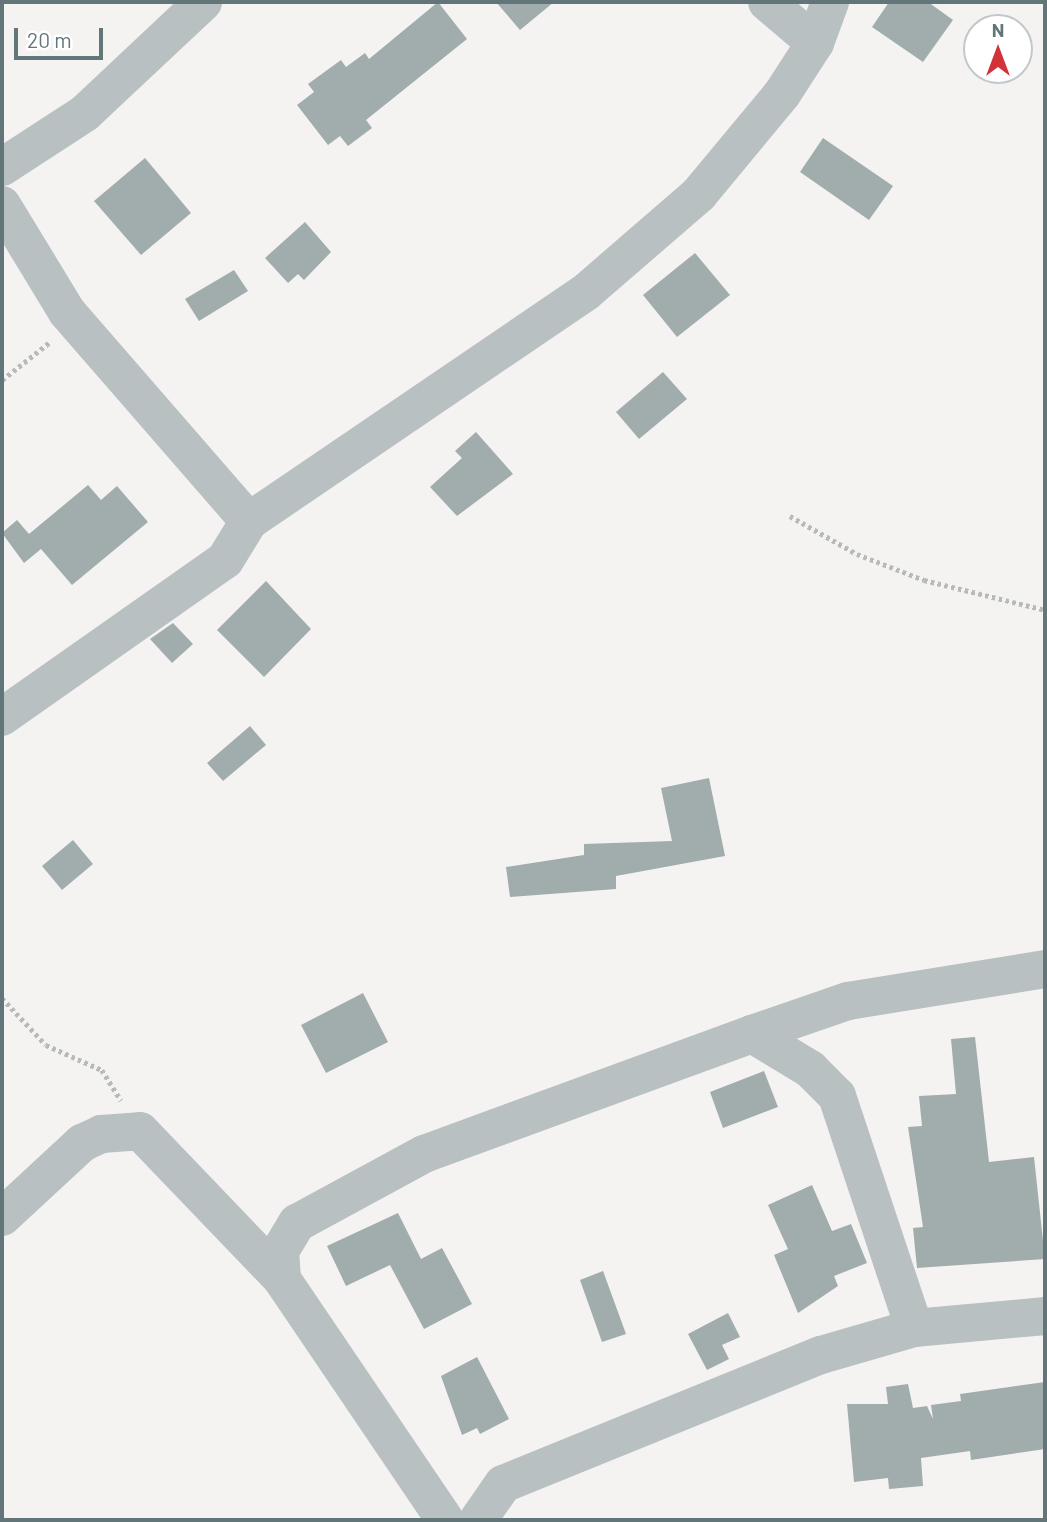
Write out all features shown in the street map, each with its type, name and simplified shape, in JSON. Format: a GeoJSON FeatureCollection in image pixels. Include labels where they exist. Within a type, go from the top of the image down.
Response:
{"type":"FeatureCollection","features":[{"type":"Feature","properties":{"kind":"street"},"geometry":{"type":"LineString","coordinates":[[2,167],[85,113],[203,2]]}},
{"type":"Feature","properties":{"kind":"street"},"geometry":{"type":"LineString","coordinates":[[767,2],[815,43]]}},
{"type":"Feature","properties":{"kind":"street"},"geometry":{"type":"LineString","coordinates":[[2,717],[225,560],[249,521],[586,292],[631,254],[699,194],[782,94],[815,43],[830,2]]}},
{"type":"Feature","properties":{"kind":"street"},"geometry":{"type":"LineString","coordinates":[[2,205],[67,312],[249,521]]}},
{"type":"Feature","properties":{"kind":"street"},"geometry":{"type":"LineString","coordinates":[[282,1279],[283,1241],[327,1204],[424,1154],[848,1001],[1045,969]]}},
{"type":"Feature","properties":{"kind":"street"},"geometry":{"type":"LineString","coordinates":[[752,1034],[810,1069],[837,1096],[914,1328]]}},
{"type":"Feature","properties":{"kind":"street"},"geometry":{"type":"LineString","coordinates":[[2,1217],[82,1143],[101,1134],[140,1131],[282,1279],[445,1520]]}},
{"type":"Feature","properties":{"kind":"street"},"geometry":{"type":"LineString","coordinates":[[478,1520],[503,1484],[821,1355],[914,1328],[1045,1316]]}},
{"type":"Feature","properties":{"kind":"path"},"geometry":{"type":"LineString","coordinates":[[2,380],[43,350],[67,312]]}},
{"type":"Feature","properties":{"kind":"path"},"geometry":{"type":"LineString","coordinates":[[790,516],[857,554],[924,580],[1045,610]]}},
{"type":"Feature","properties":{"kind":"path"},"geometry":{"type":"LineString","coordinates":[[2,998],[46,1045],[102,1070],[140,1131]]}},
{"type":"Feature","properties":{"kind":"building"},"geometry":{"type":"Polygon","coordinates":[[[438,2],[467,39],[366,120],[372,128],[348,146],[340,136],[328,145],[297,105],[314,92],[308,84],[341,60],[346,67],[365,53],[369,59],[438,2]]]}},
{"type":"Feature","properties":{"kind":"building"},"geometry":{"type":"Polygon","coordinates":[[[496,2],[554,2],[520,30],[496,2]]]}},
{"type":"Feature","properties":{"kind":"building"},"geometry":{"type":"Polygon","coordinates":[[[889,2],[928,2],[953,20],[923,62],[872,27],[889,2]]]}},
{"type":"Feature","properties":{"kind":"building"},"geometry":{"type":"Polygon","coordinates":[[[823,138],[893,186],[869,220],[800,172],[823,138]]]}},
{"type":"Feature","properties":{"kind":"building"},"geometry":{"type":"Polygon","coordinates":[[[145,158],[191,213],[141,255],[94,201],[145,158]]]}},
{"type":"Feature","properties":{"kind":"building"},"geometry":{"type":"Polygon","coordinates":[[[305,222],[331,252],[304,280],[298,274],[288,283],[265,258],[305,222]]]}},
{"type":"Feature","properties":{"kind":"building"},"geometry":{"type":"Polygon","coordinates":[[[695,253],[730,295],[677,337],[643,295],[695,253]]]}},
{"type":"Feature","properties":{"kind":"building"},"geometry":{"type":"Polygon","coordinates":[[[234,270],[248,291],[199,321],[185,299],[234,270]]]}},
{"type":"Feature","properties":{"kind":"building"},"geometry":{"type":"Polygon","coordinates":[[[663,372],[687,399],[639,439],[616,412],[663,372]]]}},
{"type":"Feature","properties":{"kind":"building"},"geometry":{"type":"Polygon","coordinates":[[[476,432],[513,474],[457,516],[430,487],[462,458],[455,451],[476,432]]]}},
{"type":"Feature","properties":{"kind":"building"},"geometry":{"type":"Polygon","coordinates":[[[88,485],[101,500],[117,486],[148,522],[72,585],[41,549],[24,563],[2,533],[17,520],[29,534],[88,485]]]}},
{"type":"Feature","properties":{"kind":"building"},"geometry":{"type":"Polygon","coordinates":[[[266,581],[311,629],[264,677],[217,630],[266,581]]]}},
{"type":"Feature","properties":{"kind":"building"},"geometry":{"type":"Polygon","coordinates":[[[173,623],[193,644],[172,663],[150,639],[173,623]]]}},
{"type":"Feature","properties":{"kind":"building"},"geometry":{"type":"Polygon","coordinates":[[[250,726],[266,745],[223,781],[207,763],[250,726]]]}},
{"type":"Feature","properties":{"kind":"building"},"geometry":{"type":"Polygon","coordinates":[[[709,778],[725,856],[616,876],[616,889],[510,897],[506,867],[584,855],[584,844],[672,841],[661,788],[709,778]]]}},
{"type":"Feature","properties":{"kind":"building"},"geometry":{"type":"Polygon","coordinates":[[[73,840],[93,864],[62,890],[42,866],[73,840]]]}},
{"type":"Feature","properties":{"kind":"building"},"geometry":{"type":"Polygon","coordinates":[[[363,993],[388,1042],[326,1073],[301,1025],[363,993]]]}},
{"type":"Feature","properties":{"kind":"building"},"geometry":{"type":"Polygon","coordinates":[[[975,1037],[989,1162],[1034,1157],[1045,1259],[917,1268],[913,1228],[923,1227],[908,1127],[922,1126],[919,1096],[956,1094],[951,1039],[975,1037]]]}},
{"type":"Feature","properties":{"kind":"building"},"geometry":{"type":"Polygon","coordinates":[[[764,1071],[778,1107],[723,1128],[710,1092],[764,1071]]]}},
{"type":"Feature","properties":{"kind":"building"},"geometry":{"type":"Polygon","coordinates":[[[812,1185],[832,1231],[851,1224],[867,1263],[834,1276],[838,1286],[798,1313],[774,1255],[788,1249],[768,1205],[812,1185]]]}},
{"type":"Feature","properties":{"kind":"building"},"geometry":{"type":"Polygon","coordinates":[[[398,1213],[421,1259],[442,1248],[472,1304],[424,1329],[390,1265],[346,1286],[327,1246],[398,1213]]]}},
{"type":"Feature","properties":{"kind":"building"},"geometry":{"type":"Polygon","coordinates":[[[603,1271],[626,1334],[602,1342],[580,1280],[603,1271]]]}},
{"type":"Feature","properties":{"kind":"building"},"geometry":{"type":"Polygon","coordinates":[[[728,1313],[740,1337],[722,1345],[729,1359],[707,1370],[688,1334],[728,1313]]]}},
{"type":"Feature","properties":{"kind":"building"},"geometry":{"type":"Polygon","coordinates":[[[477,1357],[509,1419],[480,1434],[477,1428],[462,1435],[441,1376],[477,1357]]]}},
{"type":"Feature","properties":{"kind":"building"},"geometry":{"type":"Polygon","coordinates":[[[1045,1382],[1045,1449],[971,1460],[970,1451],[921,1458],[923,1486],[889,1489],[888,1478],[854,1482],[847,1404],[888,1404],[886,1387],[908,1384],[913,1408],[927,1406],[933,1419],[931,1405],[961,1401],[960,1394],[1045,1382]]]}}]}
